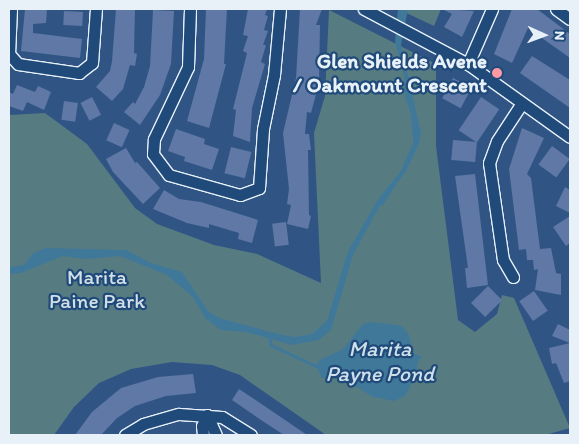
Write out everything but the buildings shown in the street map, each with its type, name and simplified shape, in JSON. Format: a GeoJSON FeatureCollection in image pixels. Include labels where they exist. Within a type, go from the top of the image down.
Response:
{"type":"FeatureCollection","features":[{"type":"Feature","properties":{"kind":"street"},"geometry":{"type":"LineString","coordinates":[[11,9],[9,54],[18,64],[79,73],[92,63],[96,9]]}},
{"type":"Feature","properties":{"kind":"street"},"geometry":{"type":"LineString","coordinates":[[190,9],[188,67],[154,139],[152,154],[169,175],[240,195],[259,188],[263,129],[274,75],[280,9]]}},
{"type":"Feature","properties":{"kind":"street"},"geometry":{"type":"LineString","coordinates":[[364,9],[468,64],[570,137]]}},
{"type":"Feature","properties":{"kind":"street"},"geometry":{"type":"LineString","coordinates":[[468,64],[492,9]]}},
{"type":"Feature","properties":{"kind":"street"},"geometry":{"type":"LineString","coordinates":[[556,9],[570,19]]}},
{"type":"Feature","properties":{"kind":"street"},"geometry":{"type":"LineString","coordinates":[[513,277],[503,260],[489,163],[497,141],[522,103]]}},
{"type":"Feature","properties":{"kind":"street"},"geometry":{"type":"LineString","coordinates":[[125,435],[160,417],[179,414],[222,417],[251,435]]}},
{"type":"Feature","properties":{"kind":"street"},"geometry":{"type":"LineString","coordinates":[[203,435],[202,426],[207,415]]}},
{"type":"Feature","properties":{"kind":"street"},"geometry":{"type":"LineString","coordinates":[[207,415],[216,435]]}},
{"type":"Feature","properties":{"kind":"green space"},"geometry":{"type":"Polygon","coordinates":[[[398,9],[441,9],[434,26],[398,9]]]}},
{"type":"Feature","properties":{"kind":"green space","name":"Marita Paine Park"},"geometry":{"type":"Polygon","coordinates":[[[329,10],[436,64],[436,146],[458,320],[475,332],[497,314],[502,295],[514,298],[570,428],[545,435],[326,435],[240,375],[212,365],[172,362],[131,369],[99,383],[74,407],[54,435],[9,435],[9,115],[45,113],[87,144],[135,208],[157,224],[214,245],[257,254],[321,283],[314,133],[325,96],[329,10]]]}},
{"type":"Feature","properties":{"kind":"water"},"geometry":{"type":"Polygon","coordinates":[[[398,9],[408,9],[401,45],[421,133],[419,144],[405,173],[384,198],[353,255],[331,330],[319,340],[292,345],[246,332],[221,330],[206,319],[193,297],[167,275],[120,256],[86,259],[63,256],[21,273],[9,274],[9,267],[24,265],[32,254],[45,248],[126,250],[151,263],[182,272],[208,311],[219,318],[294,337],[312,334],[327,321],[348,251],[379,198],[406,165],[413,149],[415,125],[405,97],[404,75],[395,42],[398,9]]]}},
{"type":"Feature","properties":{"kind":"water","name":"Marita Payne Pond"},"geometry":{"type":"Polygon","coordinates":[[[373,322],[402,326],[409,335],[413,353],[422,357],[418,361],[416,374],[406,395],[395,401],[373,397],[344,379],[322,378],[316,366],[320,360],[343,349],[363,324],[373,322]]]}},
{"type":"Feature","properties":{"kind":"waterway"},"geometry":{"type":"LineString","coordinates":[[412,114],[415,141]]}},
{"type":"Feature","properties":{"kind":"waterway"},"geometry":{"type":"LineString","coordinates":[[403,168],[413,146]]}},
{"type":"Feature","properties":{"kind":"waterway"},"geometry":{"type":"LineString","coordinates":[[381,204],[394,184]]}},
{"type":"Feature","properties":{"kind":"waterway"},"geometry":{"type":"LineString","coordinates":[[270,337],[271,345],[316,366]]}},
{"type":"Feature","properties":{"kind":"place","name":"Glen Shields Avene / Oakmount Crescent"},"geometry":{"type":"Point","coordinates":[497,73]}}]}
